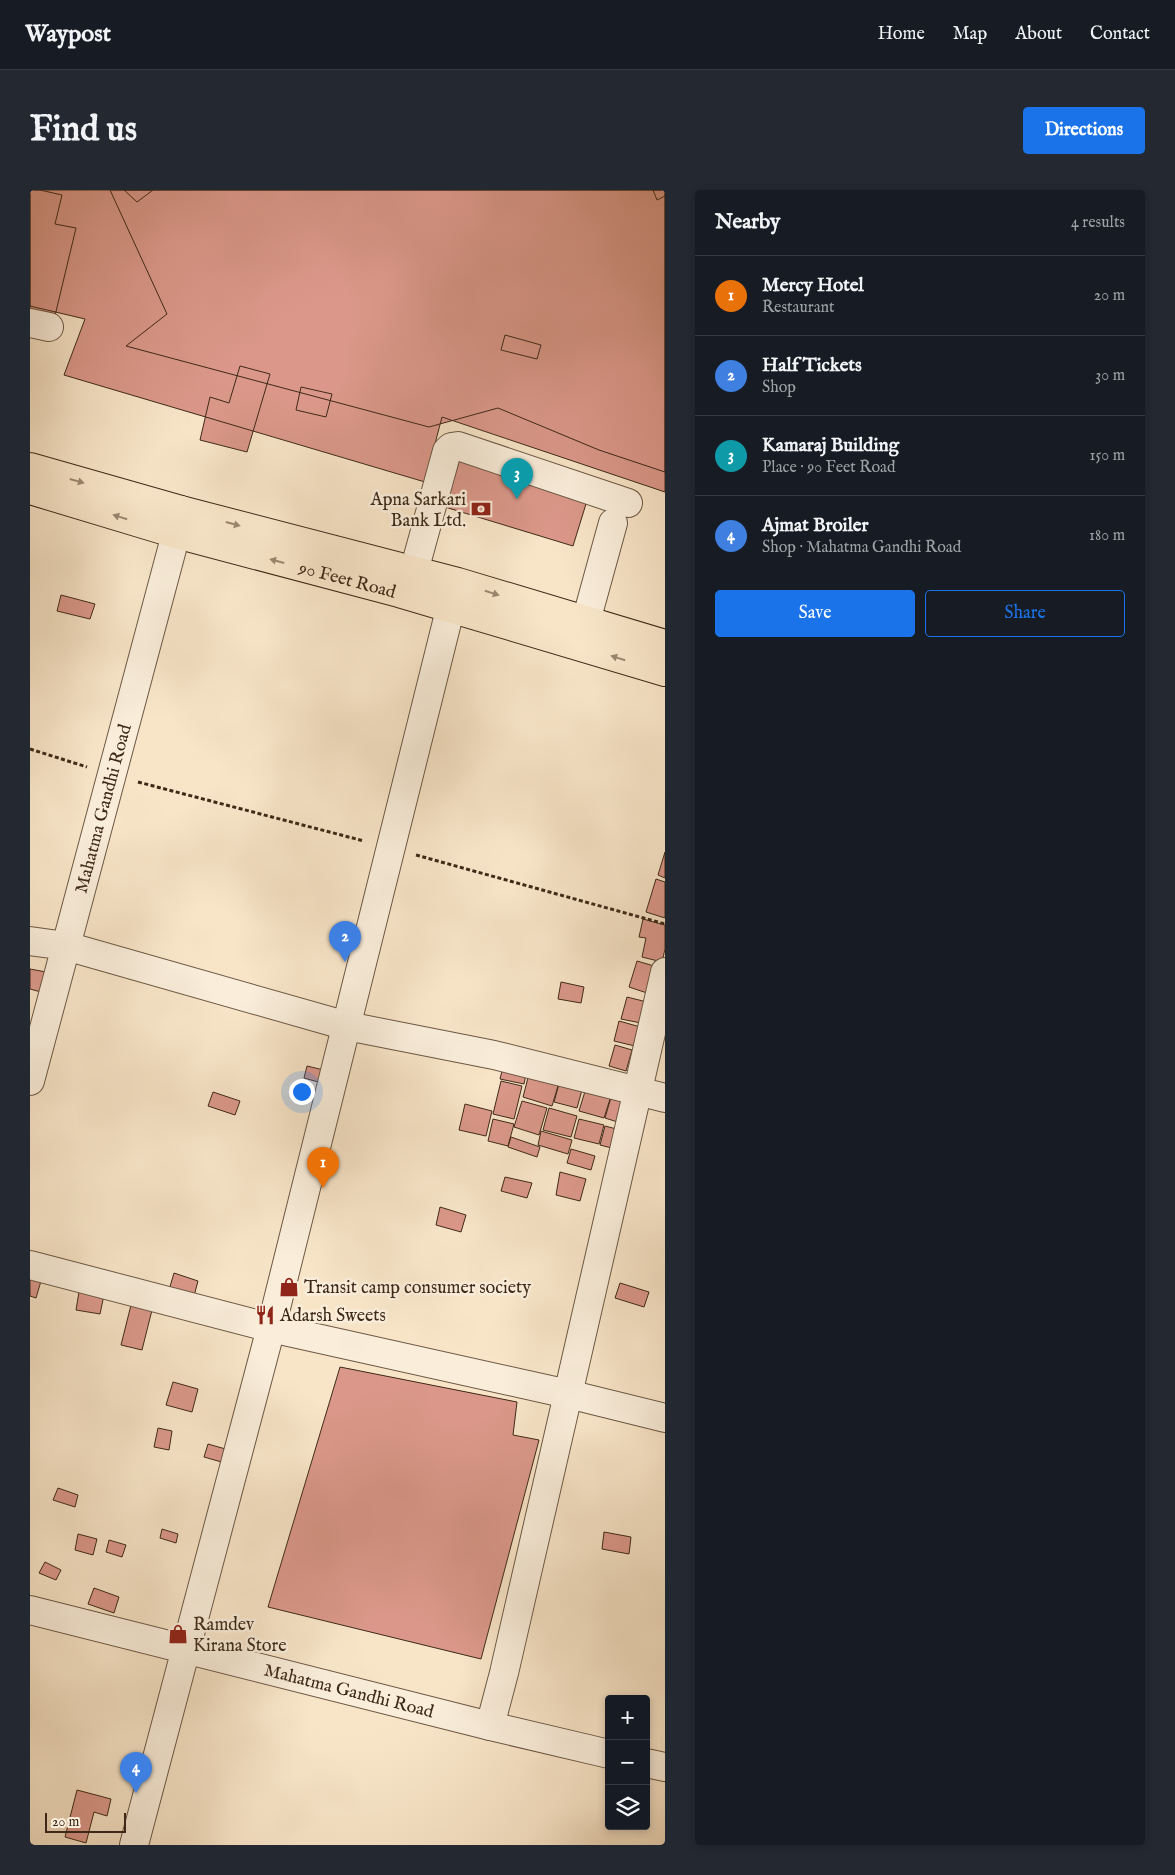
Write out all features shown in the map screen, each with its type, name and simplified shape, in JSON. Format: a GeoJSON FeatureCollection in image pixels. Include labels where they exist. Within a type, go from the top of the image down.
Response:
{"type":"FeatureCollection","features":[{"type":"Feature","properties":{"kind":"main road","name":"90 Feet Road"},"geometry":{"type":"LineString","coordinates":[[30,467],[178,522],[451,608],[665,672]]}},
{"type":"Feature","properties":{"kind":"main road","name":"90 Feet Road"},"geometry":{"type":"LineString","coordinates":[[30,490],[414,571],[458,582],[665,644]]}},
{"type":"Feature","properties":{"kind":"street"},"geometry":{"type":"LineString","coordinates":[[414,571],[447,451],[451,447],[458,446],[621,513],[586,621]]}},
{"type":"Feature","properties":{"kind":"street","name":"Mahatma Gandhi Road"},"geometry":{"type":"LineString","coordinates":[[30,1081],[178,522]]}},
{"type":"Feature","properties":{"kind":"street"},"geometry":{"type":"LineString","coordinates":[[134,1845],[271,1328],[458,582]]}},
{"type":"Feature","properties":{"kind":"street"},"geometry":{"type":"LineString","coordinates":[[30,942],[66,946],[347,1026],[494,1055],[665,1098]]}},
{"type":"Feature","properties":{"kind":"street"},"geometry":{"type":"LineString","coordinates":[[490,1726],[504,1674],[665,972]]}},
{"type":"Feature","properties":{"kind":"street"},"geometry":{"type":"LineString","coordinates":[[30,1265],[271,1328],[568,1394],[665,1418]]}},
{"type":"Feature","properties":{"kind":"street","name":"Mahatma Gandhi Road"},"geometry":{"type":"LineString","coordinates":[[30,1610],[490,1726],[605,1753]]}},
{"type":"Feature","properties":{"kind":"street"},"geometry":{"type":"LineString","coordinates":[[650,1764],[665,1768]]}},
{"type":"Feature","properties":{"kind":"path"},"geometry":{"type":"LineString","coordinates":[[30,749],[112,775],[391,848],[665,924]]}},
{"type":"Feature","properties":{"kind":"building"},"geometry":{"type":"Polygon","coordinates":[[[30,190],[40,190],[62,195],[55,224],[76,228],[53,324],[30,318],[30,190]]]}},
{"type":"Feature","properties":{"kind":"building"},"geometry":{"type":"Polygon","coordinates":[[[30,190],[665,190],[665,492],[442,417],[425,482],[64,375],[85,319],[30,306],[30,190]]]}},
{"type":"Feature","properties":{"kind":"building"},"geometry":{"type":"Polygon","coordinates":[[[110,190],[665,190],[665,472],[599,450],[498,408],[429,427],[126,346],[167,314],[110,190]]]}},
{"type":"Feature","properties":{"kind":"building"},"geometry":{"type":"Polygon","coordinates":[[[124,190],[153,190],[137,202],[124,190]]]}},
{"type":"Feature","properties":{"kind":"building"},"geometry":{"type":"Polygon","coordinates":[[[653,190],[665,190],[665,196],[657,200],[653,190]]]}},
{"type":"Feature","properties":{"kind":"building"},"geometry":{"type":"Polygon","coordinates":[[[505,335],[541,345],[537,359],[501,350],[505,335]]]}},
{"type":"Feature","properties":{"kind":"building"},"geometry":{"type":"Polygon","coordinates":[[[240,366],[270,374],[247,452],[200,440],[210,397],[229,403],[240,366]]]}},
{"type":"Feature","properties":{"kind":"building"},"geometry":{"type":"Polygon","coordinates":[[[301,387],[332,394],[326,417],[296,410],[301,387]]]}},
{"type":"Feature","properties":{"kind":"building"},"geometry":{"type":"Polygon","coordinates":[[[462,452],[590,491],[573,546],[445,507],[462,452]]]}},
{"type":"Feature","properties":{"kind":"building"},"geometry":{"type":"Polygon","coordinates":[[[61,595],[95,604],[90,619],[57,611],[61,595]]]}},
{"type":"Feature","properties":{"kind":"building"},"geometry":{"type":"Polygon","coordinates":[[[665,852],[665,878],[658,875],[665,852]]]}},
{"type":"Feature","properties":{"kind":"building"},"geometry":{"type":"Polygon","coordinates":[[[656,879],[665,882],[665,918],[646,912],[656,879]]]}},
{"type":"Feature","properties":{"kind":"building"},"geometry":{"type":"Polygon","coordinates":[[[643,919],[665,925],[665,949],[662,962],[642,957],[646,938],[639,937],[643,919]]]}},
{"type":"Feature","properties":{"kind":"building"},"geometry":{"type":"Polygon","coordinates":[[[637,961],[661,968],[653,995],[629,987],[637,961]]]}},
{"type":"Feature","properties":{"kind":"building"},"geometry":{"type":"Polygon","coordinates":[[[30,969],[46,972],[41,992],[30,989],[30,969]]]}},
{"type":"Feature","properties":{"kind":"building"},"geometry":{"type":"Polygon","coordinates":[[[561,982],[584,987],[581,1003],[558,999],[561,982]]]}},
{"type":"Feature","properties":{"kind":"building"},"geometry":{"type":"Polygon","coordinates":[[[627,997],[651,1003],[646,1024],[621,1019],[627,997]]]}},
{"type":"Feature","properties":{"kind":"building"},"geometry":{"type":"Polygon","coordinates":[[[619,1021],[644,1028],[639,1047],[614,1041],[619,1021]]]}},
{"type":"Feature","properties":{"kind":"building"},"geometry":{"type":"Polygon","coordinates":[[[615,1045],[632,1050],[626,1071],[609,1066],[615,1045]]]}},
{"type":"Feature","properties":{"kind":"building"},"geometry":{"type":"Polygon","coordinates":[[[504,1063],[527,1069],[524,1084],[500,1079],[504,1063]]]}},
{"type":"Feature","properties":{"kind":"building"},"geometry":{"type":"Polygon","coordinates":[[[307,1066],[332,1072],[329,1085],[304,1078],[307,1066]]]}},
{"type":"Feature","properties":{"kind":"building"},"geometry":{"type":"Polygon","coordinates":[[[530,1070],[560,1079],[552,1106],[523,1097],[530,1070]]]}},
{"type":"Feature","properties":{"kind":"building"},"geometry":{"type":"Polygon","coordinates":[[[501,1081],[522,1086],[514,1119],[493,1114],[501,1081]]]}},
{"type":"Feature","properties":{"kind":"building"},"geometry":{"type":"Polygon","coordinates":[[[559,1084],[582,1090],[577,1108],[554,1102],[559,1084]]]}},
{"type":"Feature","properties":{"kind":"building"},"geometry":{"type":"Polygon","coordinates":[[[586,1088],[611,1096],[604,1118],[579,1111],[586,1088]]]}},
{"type":"Feature","properties":{"kind":"building"},"geometry":{"type":"Polygon","coordinates":[[[213,1092],[240,1101],[235,1115],[208,1106],[213,1092]]]}},
{"type":"Feature","properties":{"kind":"building"},"geometry":{"type":"Polygon","coordinates":[[[612,1094],[631,1100],[624,1124],[605,1118],[612,1094]]]}},
{"type":"Feature","properties":{"kind":"building"},"geometry":{"type":"Polygon","coordinates":[[[522,1101],[547,1108],[539,1135],[514,1127],[522,1101]]]}},
{"type":"Feature","properties":{"kind":"building"},"geometry":{"type":"Polygon","coordinates":[[[465,1104],[492,1111],[486,1136],[459,1130],[465,1104]]]}},
{"type":"Feature","properties":{"kind":"building"},"geometry":{"type":"Polygon","coordinates":[[[549,1108],[577,1116],[571,1137],[543,1130],[549,1108]]]}},
{"type":"Feature","properties":{"kind":"building"},"geometry":{"type":"Polygon","coordinates":[[[493,1119],[514,1124],[508,1146],[488,1141],[493,1119]]]}},
{"type":"Feature","properties":{"kind":"building"},"geometry":{"type":"Polygon","coordinates":[[[579,1119],[604,1125],[599,1144],[574,1138],[579,1119]]]}},
{"type":"Feature","properties":{"kind":"building"},"geometry":{"type":"Polygon","coordinates":[[[605,1126],[628,1132],[623,1151],[600,1145],[605,1126]]]}},
{"type":"Feature","properties":{"kind":"building"},"geometry":{"type":"Polygon","coordinates":[[[541,1131],[572,1140],[568,1154],[538,1145],[541,1131]]]}},
{"type":"Feature","properties":{"kind":"building"},"geometry":{"type":"Polygon","coordinates":[[[511,1137],[540,1147],[537,1157],[508,1147],[511,1137]]]}},
{"type":"Feature","properties":{"kind":"building"},"geometry":{"type":"Polygon","coordinates":[[[571,1149],[595,1156],[591,1170],[567,1163],[571,1149]]]}},
{"type":"Feature","properties":{"kind":"building"},"geometry":{"type":"Polygon","coordinates":[[[560,1172],[586,1179],[580,1201],[556,1195],[560,1172]]]}},
{"type":"Feature","properties":{"kind":"building"},"geometry":{"type":"Polygon","coordinates":[[[505,1177],[532,1183],[527,1198],[501,1191],[505,1177]]]}},
{"type":"Feature","properties":{"kind":"building"},"geometry":{"type":"Polygon","coordinates":[[[440,1207],[466,1215],[461,1232],[436,1225],[440,1207]]]}},
{"type":"Feature","properties":{"kind":"building"},"geometry":{"type":"Polygon","coordinates":[[[174,1273],[198,1281],[194,1296],[169,1290],[174,1273]]]}},
{"type":"Feature","properties":{"kind":"building"},"geometry":{"type":"Polygon","coordinates":[[[30,1278],[41,1281],[36,1298],[30,1296],[30,1278]]]}},
{"type":"Feature","properties":{"kind":"building"},"geometry":{"type":"Polygon","coordinates":[[[620,1283],[649,1292],[644,1307],[615,1298],[620,1283]]]}},
{"type":"Feature","properties":{"kind":"building"},"geometry":{"type":"Polygon","coordinates":[[[80,1286],[105,1290],[100,1314],[76,1310],[80,1286]]]}},
{"type":"Feature","properties":{"kind":"building"},"geometry":{"type":"Polygon","coordinates":[[[132,1301],[153,1306],[142,1350],[121,1345],[132,1301]]]}},
{"type":"Feature","properties":{"kind":"building"},"geometry":{"type":"Polygon","coordinates":[[[340,1367],[517,1402],[513,1435],[539,1440],[481,1659],[268,1607],[340,1367]]]}},
{"type":"Feature","properties":{"kind":"building"},"geometry":{"type":"Polygon","coordinates":[[[173,1382],[198,1389],[192,1412],[166,1405],[173,1382]]]}},
{"type":"Feature","properties":{"kind":"building"},"geometry":{"type":"Polygon","coordinates":[[[158,1428],[172,1431],[169,1450],[154,1447],[158,1428]]]}},
{"type":"Feature","properties":{"kind":"building"},"geometry":{"type":"Polygon","coordinates":[[[208,1444],[236,1452],[232,1465],[204,1457],[208,1444]]]}},
{"type":"Feature","properties":{"kind":"building"},"geometry":{"type":"Polygon","coordinates":[[[58,1488],[78,1495],[75,1507],[53,1500],[58,1488]]]}},
{"type":"Feature","properties":{"kind":"building"},"geometry":{"type":"Polygon","coordinates":[[[162,1529],[178,1534],[176,1543],[160,1538],[162,1529]]]}},
{"type":"Feature","properties":{"kind":"building"},"geometry":{"type":"Polygon","coordinates":[[[604,1532],[631,1537],[629,1554],[602,1549],[604,1532]]]}},
{"type":"Feature","properties":{"kind":"building"},"geometry":{"type":"Polygon","coordinates":[[[78,1534],[97,1539],[93,1555],[75,1550],[78,1534]]]}},
{"type":"Feature","properties":{"kind":"building"},"geometry":{"type":"Polygon","coordinates":[[[109,1540],[126,1545],[122,1557],[106,1552],[109,1540]]]}},
{"type":"Feature","properties":{"kind":"building"},"geometry":{"type":"Polygon","coordinates":[[[45,1562],[61,1570],[56,1580],[39,1573],[45,1562]]]}},
{"type":"Feature","properties":{"kind":"building"},"geometry":{"type":"Polygon","coordinates":[[[94,1588],[119,1597],[114,1613],[88,1604],[94,1588]]]}},
{"type":"Feature","properties":{"kind":"building"},"geometry":{"type":"Polygon","coordinates":[[[77,1790],[111,1799],[107,1816],[94,1812],[86,1843],[65,1837],[77,1790]]]}},
{"type":"Feature","properties":{"kind":"place","name":"Kamaraj Building"},"geometry":{"type":"Point","coordinates":[517,499]}},
{"type":"Feature","properties":{"kind":"place","name":"Apna Sarkari Bank Ltd."},"geometry":{"type":"Point","coordinates":[481,509]}},
{"type":"Feature","properties":{"kind":"place","name":"Half Tickets"},"geometry":{"type":"Point","coordinates":[345,962]}},
{"type":"Feature","properties":{"kind":"place","name":"Mercy Hotel"},"geometry":{"type":"Point","coordinates":[323,1188]}},
{"type":"Feature","properties":{"kind":"place","name":"Transit camp consumer society"},"geometry":{"type":"Point","coordinates":[289,1287]}},
{"type":"Feature","properties":{"kind":"place","name":"Adarsh Sweets"},"geometry":{"type":"Point","coordinates":[265,1315]}},
{"type":"Feature","properties":{"kind":"place","name":"Ramdev Kirana Store"},"geometry":{"type":"Point","coordinates":[178,1634]}},
{"type":"Feature","properties":{"kind":"place","name":"Ajmat Broiler"},"geometry":{"type":"Point","coordinates":[136,1793]}}]}
